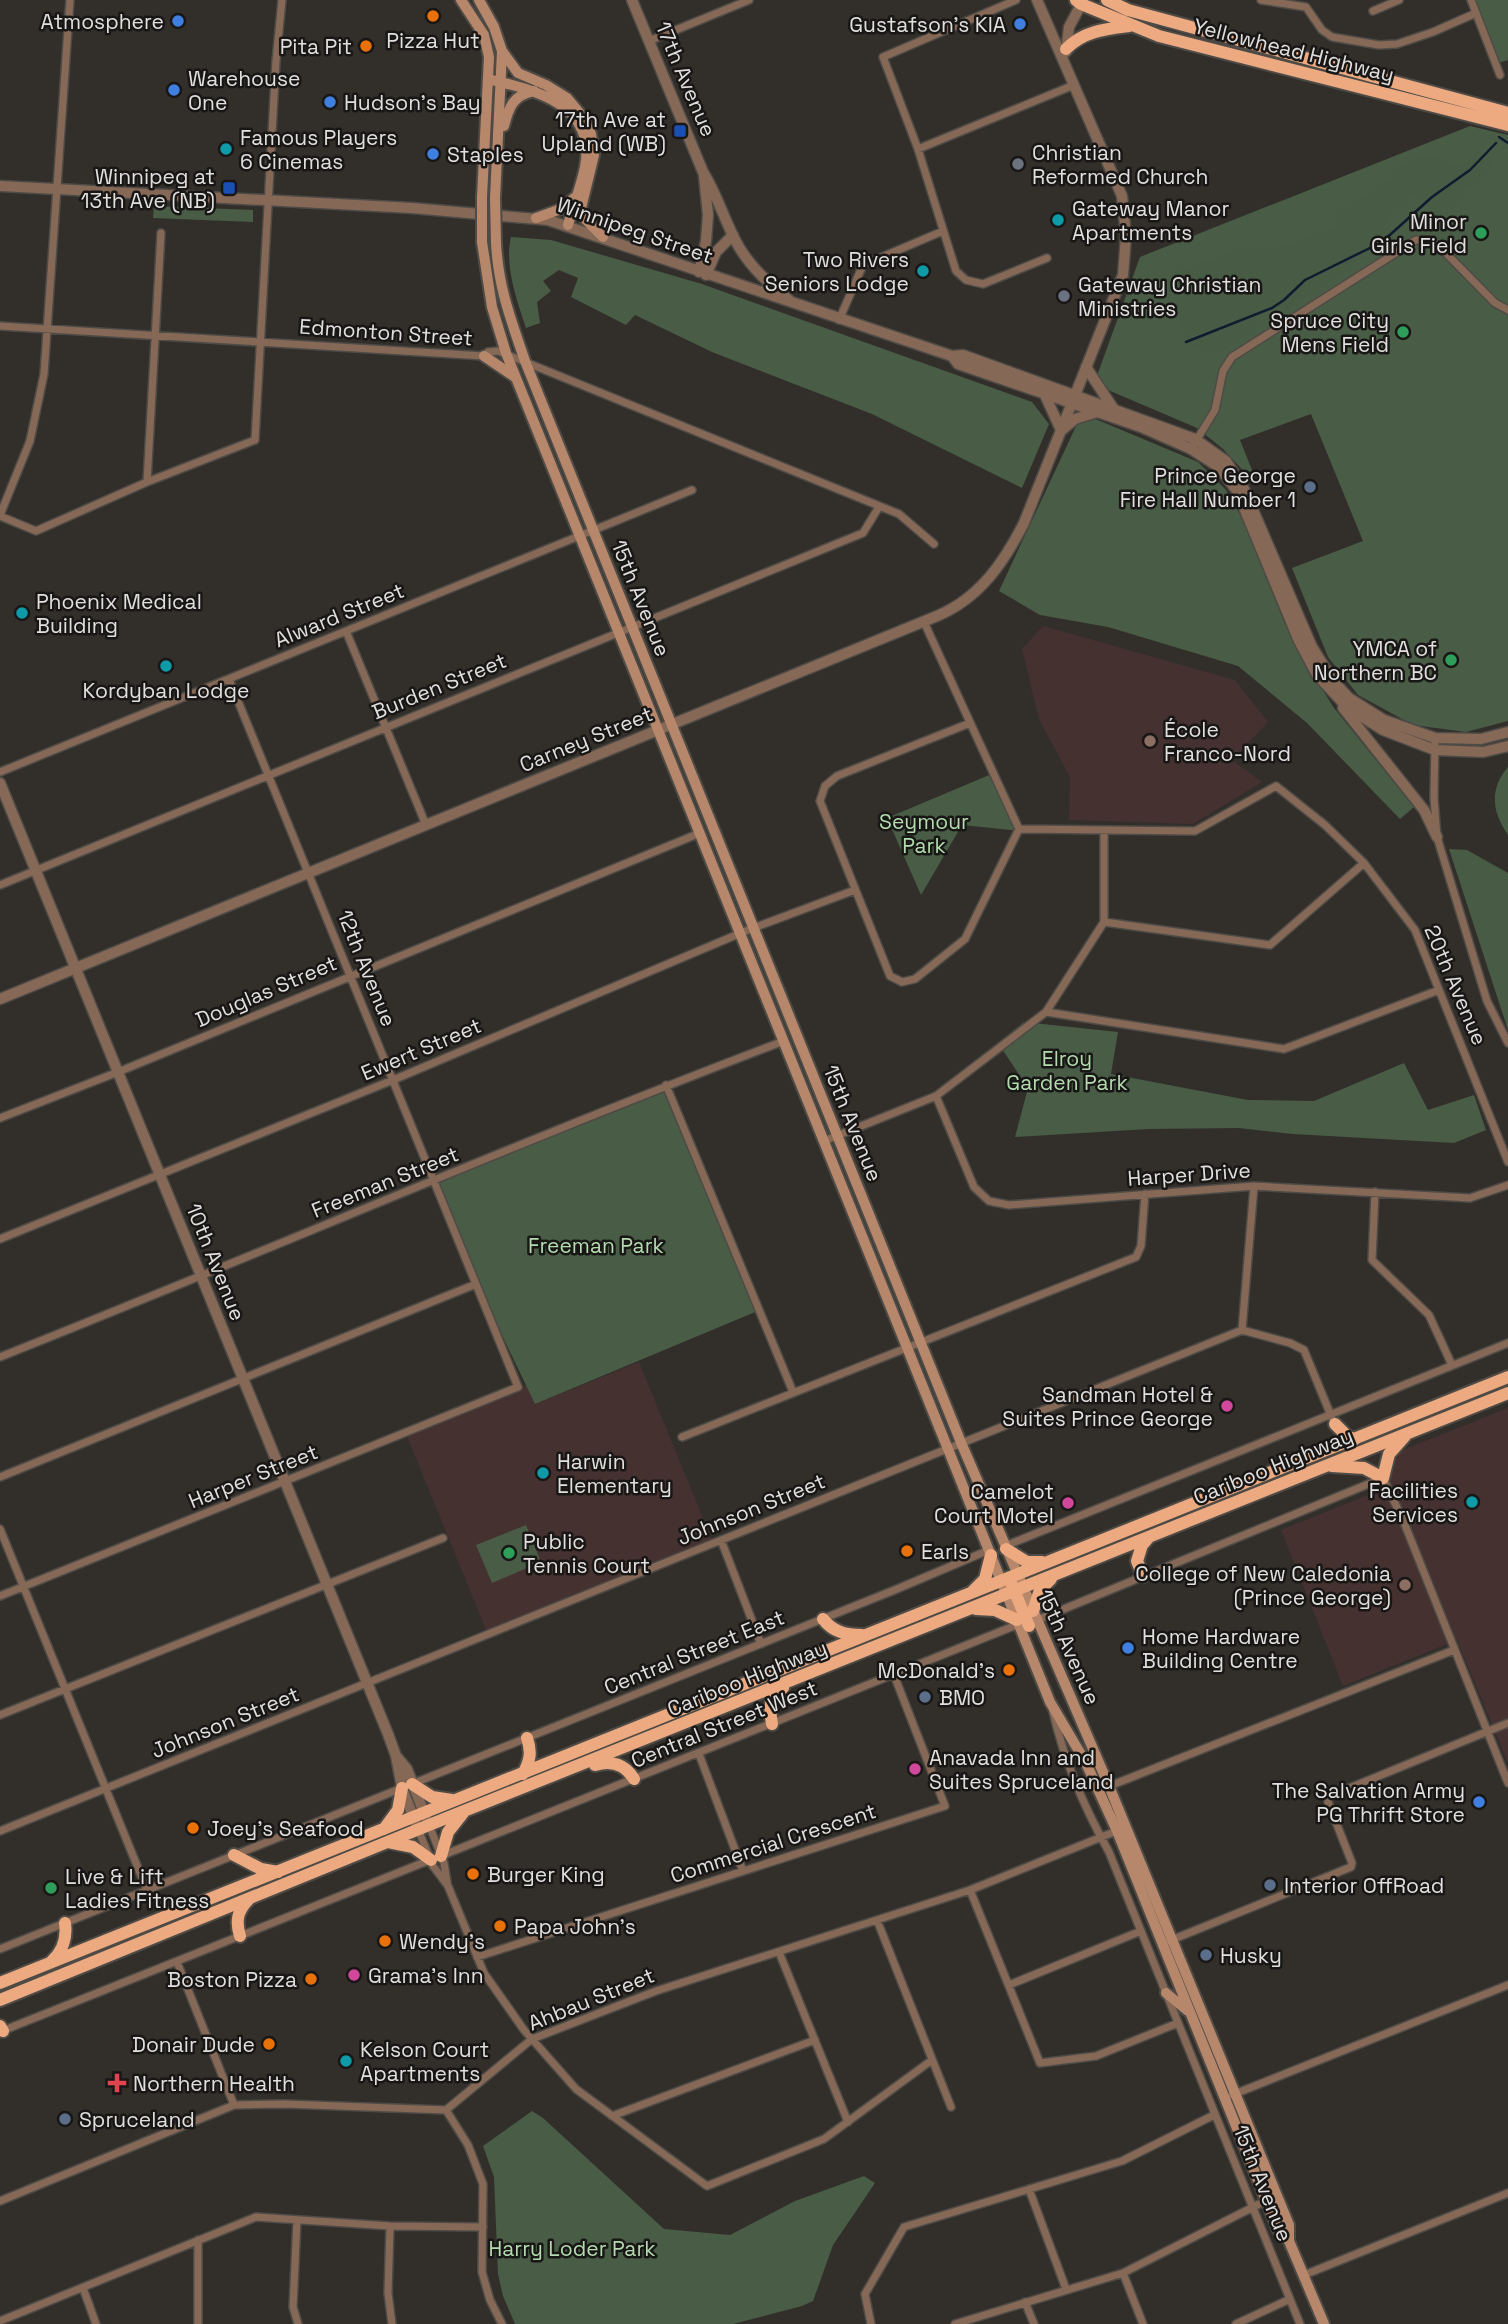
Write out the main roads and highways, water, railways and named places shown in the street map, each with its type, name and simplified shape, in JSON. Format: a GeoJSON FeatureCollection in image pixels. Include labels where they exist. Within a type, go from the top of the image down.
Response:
{"type":"FeatureCollection","features":[{"type":"Feature","properties":{"kind":"highway","name":"Yellowhead Highway"},"geometry":{"type":"LineString","coordinates":[[1107,0],[1128,10],[1508,113]]}},
{"type":"Feature","properties":{"kind":"highway","name":"Yellowhead Highway"},"geometry":{"type":"LineString","coordinates":[[1080,1],[1132,26],[1172,39],[1508,125]]}},
{"type":"Feature","properties":{"kind":"highway"},"geometry":{"type":"LineString","coordinates":[[1066,49],[1073,41],[1099,29],[1132,26]]}},
{"type":"Feature","properties":{"kind":"highway","name":"Cariboo Highway"},"geometry":{"type":"LineString","coordinates":[[462,1805],[523,1774],[560,1766],[797,1678],[965,1610],[1013,1586],[1331,1449],[1508,1377]]}},
{"type":"Feature","properties":{"kind":"highway","name":"Cariboo Highway"},"geometry":{"type":"LineString","coordinates":[[1059,1566],[1108,1553],[1508,1392]]}},
{"type":"Feature","properties":{"kind":"highway"},"geometry":{"type":"LineString","coordinates":[[1331,1449],[1333,1419],[1348,1437],[1355,1439]]}},
{"type":"Feature","properties":{"kind":"highway"},"geometry":{"type":"LineString","coordinates":[[1382,1428],[1375,1438],[1373,1460],[1383,1478]]}},
{"type":"Feature","properties":{"kind":"highway"},"geometry":{"type":"LineString","coordinates":[[1383,1478],[1389,1454],[1412,1431]]}},
{"type":"Feature","properties":{"kind":"highway"},"geometry":{"type":"LineString","coordinates":[[1321,1467],[1364,1468],[1383,1478]]}},
{"type":"Feature","properties":{"kind":"highway"},"geometry":{"type":"LineString","coordinates":[[1136,1561],[1142,1545],[1149,1537]]}},
{"type":"Feature","properties":{"kind":"highway"},"geometry":{"type":"LineString","coordinates":[[1005,1548],[1027,1562],[1059,1566]]}},
{"type":"Feature","properties":{"kind":"highway"},"geometry":{"type":"LineString","coordinates":[[968,1595],[985,1579],[990,1552]]}},
{"type":"Feature","properties":{"kind":"highway"},"geometry":{"type":"LineString","coordinates":[[1108,1553],[1122,1554],[1136,1561],[1143,1576]]}},
{"type":"Feature","properties":{"kind":"highway"},"geometry":{"type":"LineString","coordinates":[[1027,1620],[1040,1590],[1059,1566]]}},
{"type":"Feature","properties":{"kind":"highway"},"geometry":{"type":"LineString","coordinates":[[1013,1586],[1027,1620]]}},
{"type":"Feature","properties":{"kind":"highway","name":"Cariboo Highway"},"geometry":{"type":"LineString","coordinates":[[0,2000],[250,1898],[421,1821],[560,1766],[869,1635],[968,1595],[1013,1586]]}},
{"type":"Feature","properties":{"kind":"highway"},"geometry":{"type":"LineString","coordinates":[[965,1610],[983,1608],[1027,1620]]}},
{"type":"Feature","properties":{"kind":"highway"},"geometry":{"type":"LineString","coordinates":[[823,1619],[842,1633],[869,1635]]}},
{"type":"Feature","properties":{"kind":"highway"},"geometry":{"type":"LineString","coordinates":[[772,1724],[773,1696],[797,1678]]}},
{"type":"Feature","properties":{"kind":"highway"},"geometry":{"type":"LineString","coordinates":[[523,1774],[528,1765],[529,1744],[560,1766],[578,1770],[610,1762],[630,1773],[634,1779]]}},
{"type":"Feature","properties":{"kind":"highway"},"geometry":{"type":"LineString","coordinates":[[407,1786],[432,1797],[462,1805],[436,1858],[386,1836],[407,1786]]}},
{"type":"Feature","properties":{"kind":"highway","name":"Cariboo Highway"},"geometry":{"type":"LineString","coordinates":[[0,1983],[278,1872],[386,1836]]}},
{"type":"Feature","properties":{"kind":"highway"},"geometry":{"type":"LineString","coordinates":[[234,1855],[261,1869],[278,1872]]}},
{"type":"Feature","properties":{"kind":"highway"},"geometry":{"type":"LineString","coordinates":[[240,1936],[237,1919],[242,1906],[250,1898]]}},
{"type":"Feature","properties":{"kind":"highway"},"geometry":{"type":"LineString","coordinates":[[49,1963],[61,1951],[65,1938],[65,1923]]}},
{"type":"Feature","properties":{"kind":"main road","name":"15th Avenue"},"geometry":{"type":"LineString","coordinates":[[461,0],[484,35],[489,57],[482,242],[492,307],[506,353],[990,1552],[1013,1586]]}},
{"type":"Feature","properties":{"kind":"main road","name":"15th Avenue"},"geometry":{"type":"LineString","coordinates":[[479,0],[494,27],[502,51],[495,198],[499,281],[505,304],[525,361],[671,725],[1005,1548],[1013,1586]]}},
{"type":"Feature","properties":{"kind":"main road"},"geometry":{"type":"LineString","coordinates":[[502,51],[518,73],[567,98],[582,116],[591,134],[594,155],[581,208],[585,219],[603,237]]}},
{"type":"Feature","properties":{"kind":"main road"},"geometry":{"type":"LineString","coordinates":[[488,79],[536,90],[562,104],[576,121],[584,137],[585,168],[568,225]]}},
{"type":"Feature","properties":{"kind":"main road"},"geometry":{"type":"LineString","coordinates":[[498,145],[512,102],[521,95],[536,90]]}},
{"type":"Feature","properties":{"kind":"main road"},"geometry":{"type":"LineString","coordinates":[[536,218],[561,209],[576,196]]}},
{"type":"Feature","properties":{"kind":"main road"},"geometry":{"type":"LineString","coordinates":[[484,356],[517,379]]}},
{"type":"Feature","properties":{"kind":"main road","name":"15th Avenue"},"geometry":{"type":"LineString","coordinates":[[1027,1620],[1060,1675],[1230,2096],[1278,2230],[1289,2241],[1324,2324]]}},
{"type":"Feature","properties":{"kind":"main road","name":"15th Avenue"},"geometry":{"type":"LineString","coordinates":[[1027,1620],[1051,1706],[1104,1788]]}},
{"type":"Feature","properties":{"kind":"main road","name":"15th Avenue"},"geometry":{"type":"LineString","coordinates":[[1168,1941],[1190,2012],[1277,2195],[1289,2225],[1289,2241]]}},
{"type":"Feature","properties":{"kind":"main road"},"geometry":{"type":"LineString","coordinates":[[1166,1993],[1190,2012]]}},
{"type":"Feature","properties":{"kind":"waterway"},"geometry":{"type":"LineString","coordinates":[[1499,137],[1508,143]]}},
{"type":"Feature","properties":{"kind":"waterway"},"geometry":{"type":"LineString","coordinates":[[1186,342],[1272,308],[1305,280],[1382,242],[1432,197],[1470,170],[1496,143]]}},
{"type":"Feature","properties":{"kind":"place","name":"Pizza Hut"},"geometry":{"type":"Point","coordinates":[433,16]}},
{"type":"Feature","properties":{"kind":"place","name":"Atmosphere"},"geometry":{"type":"Point","coordinates":[178,21]}},
{"type":"Feature","properties":{"kind":"place","name":"Gustafson's KIA"},"geometry":{"type":"Point","coordinates":[1020,24]}},
{"type":"Feature","properties":{"kind":"place","name":"Pita Pit"},"geometry":{"type":"Point","coordinates":[366,46]}},
{"type":"Feature","properties":{"kind":"place","name":"Warehouse One"},"geometry":{"type":"Point","coordinates":[174,90]}},
{"type":"Feature","properties":{"kind":"place","name":"Hudson's Bay"},"geometry":{"type":"Point","coordinates":[330,102]}},
{"type":"Feature","properties":{"kind":"place","name":"17th Ave at Upland (WB)"},"geometry":{"type":"Point","coordinates":[680,131]}},
{"type":"Feature","properties":{"kind":"place","name":"Famous Players 6 Cinemas"},"geometry":{"type":"Point","coordinates":[226,149]}},
{"type":"Feature","properties":{"kind":"place","name":"Staples"},"geometry":{"type":"Point","coordinates":[433,154]}},
{"type":"Feature","properties":{"kind":"place","name":"Christian Reformed Church"},"geometry":{"type":"Point","coordinates":[1018,164]}},
{"type":"Feature","properties":{"kind":"place","name":"Winnipeg at 13th Ave (NB)"},"geometry":{"type":"Point","coordinates":[229,188]}},
{"type":"Feature","properties":{"kind":"place","name":"Gateway Manor Apartments"},"geometry":{"type":"Point","coordinates":[1058,220]}},
{"type":"Feature","properties":{"kind":"place","name":"Minor Girls Field"},"geometry":{"type":"Point","coordinates":[1481,233]}},
{"type":"Feature","properties":{"kind":"place","name":"Two Rivers Seniors Lodge"},"geometry":{"type":"Point","coordinates":[923,271]}},
{"type":"Feature","properties":{"kind":"place","name":"Gateway Christian Ministries"},"geometry":{"type":"Point","coordinates":[1064,296]}},
{"type":"Feature","properties":{"kind":"place","name":"Spruce City Mens Field"},"geometry":{"type":"Point","coordinates":[1403,332]}},
{"type":"Feature","properties":{"kind":"place","name":"Prince George Fire Hall Number 1"},"geometry":{"type":"Point","coordinates":[1310,487]}},
{"type":"Feature","properties":{"kind":"place","name":"Phoenix Medical Building"},"geometry":{"type":"Point","coordinates":[22,613]}},
{"type":"Feature","properties":{"kind":"place","name":"YMCA of Northern BC"},"geometry":{"type":"Point","coordinates":[1451,660]}},
{"type":"Feature","properties":{"kind":"place","name":"Kordyban Lodge"},"geometry":{"type":"Point","coordinates":[166,666]}},
{"type":"Feature","properties":{"kind":"place","name":"École Franco-Nord"},"geometry":{"type":"Point","coordinates":[1150,741]}},
{"type":"Feature","properties":{"kind":"place","name":"Sandman Hotel & Suites Prince George"},"geometry":{"type":"Point","coordinates":[1227,1406]}},
{"type":"Feature","properties":{"kind":"place","name":"Harwin Elementary"},"geometry":{"type":"Point","coordinates":[543,1473]}},
{"type":"Feature","properties":{"kind":"place","name":"Facilities Services"},"geometry":{"type":"Point","coordinates":[1472,1502]}},
{"type":"Feature","properties":{"kind":"place","name":"Camelot Court Motel"},"geometry":{"type":"Point","coordinates":[1068,1503]}},
{"type":"Feature","properties":{"kind":"place","name":"Earls"},"geometry":{"type":"Point","coordinates":[907,1551]}},
{"type":"Feature","properties":{"kind":"place","name":"Public Tennis Court"},"geometry":{"type":"Point","coordinates":[509,1553]}},
{"type":"Feature","properties":{"kind":"place","name":"College of New Caledonia (Prince George)"},"geometry":{"type":"Point","coordinates":[1405,1585]}},
{"type":"Feature","properties":{"kind":"place","name":"Home Hardware Building Centre"},"geometry":{"type":"Point","coordinates":[1128,1648]}},
{"type":"Feature","properties":{"kind":"place","name":"McDonald's"},"geometry":{"type":"Point","coordinates":[1009,1670]}},
{"type":"Feature","properties":{"kind":"place","name":"BMO"},"geometry":{"type":"Point","coordinates":[925,1697]}},
{"type":"Feature","properties":{"kind":"place","name":"Anavada Inn and Suites Spruceland"},"geometry":{"type":"Point","coordinates":[915,1769]}},
{"type":"Feature","properties":{"kind":"place","name":"The Salvation Army PG Thrift Store"},"geometry":{"type":"Point","coordinates":[1479,1802]}},
{"type":"Feature","properties":{"kind":"place","name":"Joey’s Seafood"},"geometry":{"type":"Point","coordinates":[193,1828]}},
{"type":"Feature","properties":{"kind":"place","name":"Burger King"},"geometry":{"type":"Point","coordinates":[473,1874]}},
{"type":"Feature","properties":{"kind":"place","name":"Interior OffRoad"},"geometry":{"type":"Point","coordinates":[1270,1885]}},
{"type":"Feature","properties":{"kind":"place","name":"Live & Lift Ladies Fitness"},"geometry":{"type":"Point","coordinates":[51,1888]}},
{"type":"Feature","properties":{"kind":"place","name":"Papa John's"},"geometry":{"type":"Point","coordinates":[500,1926]}},
{"type":"Feature","properties":{"kind":"place","name":"Wendy's"},"geometry":{"type":"Point","coordinates":[385,1941]}},
{"type":"Feature","properties":{"kind":"place","name":"Husky"},"geometry":{"type":"Point","coordinates":[1206,1955]}},
{"type":"Feature","properties":{"kind":"place","name":"Grama's Inn"},"geometry":{"type":"Point","coordinates":[354,1975]}},
{"type":"Feature","properties":{"kind":"place","name":"Boston Pizza"},"geometry":{"type":"Point","coordinates":[311,1979]}},
{"type":"Feature","properties":{"kind":"place","name":"Donair Dude"},"geometry":{"type":"Point","coordinates":[269,2044]}},
{"type":"Feature","properties":{"kind":"place","name":"Kelson Court Apartments"},"geometry":{"type":"Point","coordinates":[346,2061]}},
{"type":"Feature","properties":{"kind":"place","name":"Northern Health"},"geometry":{"type":"Point","coordinates":[117,2083]}},
{"type":"Feature","properties":{"kind":"place","name":"Spruceland"},"geometry":{"type":"Point","coordinates":[65,2119]}},
{"type":"Feature","properties":{"kind":"park label","name":"Seymour Park"},"geometry":{"type":"Point","coordinates":[924,833]}},
{"type":"Feature","properties":{"kind":"park label","name":"Elroy Garden Park"},"geometry":{"type":"Point","coordinates":[1067,1070]}},
{"type":"Feature","properties":{"kind":"park label","name":"Freeman Park"},"geometry":{"type":"Point","coordinates":[596,1245]}},
{"type":"Feature","properties":{"kind":"park label","name":"Harry Loder Park"},"geometry":{"type":"Point","coordinates":[572,2248]}}]}
